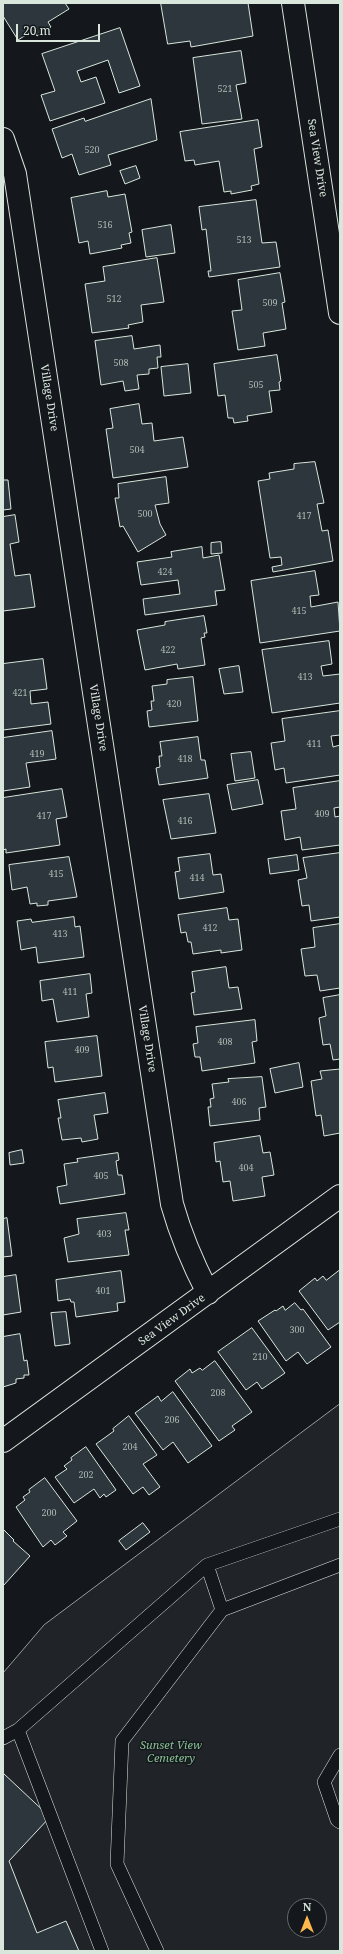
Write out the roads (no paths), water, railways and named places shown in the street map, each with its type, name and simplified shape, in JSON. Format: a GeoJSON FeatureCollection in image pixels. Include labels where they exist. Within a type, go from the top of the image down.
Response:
{"type":"FeatureCollection","features":[{"type":"Feature","properties":{"kind":"street","name":"Sea View Drive"},"geometry":{"type":"LineString","coordinates":[[293,3],[340,313]]}},
{"type":"Feature","properties":{"kind":"street","name":"Village Drive"},"geometry":{"type":"LineString","coordinates":[[3,138],[15,174],[172,1204],[180,1233],[192,1263],[208,1293]]}},
{"type":"Feature","properties":{"kind":"street","name":"Sea View Drive"},"geometry":{"type":"LineString","coordinates":[[3,1441],[340,1196]]}},
{"type":"Feature","properties":{"kind":"lane"},"geometry":{"type":"LineString","coordinates":[[3,1738],[18,1730],[207,1565],[340,1519]]}},
{"type":"Feature","properties":{"kind":"lane"},"geometry":{"type":"LineString","coordinates":[[207,1565],[222,1610]]}},
{"type":"Feature","properties":{"kind":"lane"},"geometry":{"type":"LineString","coordinates":[[157,1951],[117,1864],[122,1741],[222,1610],[340,1565]]}},
{"type":"Feature","properties":{"kind":"lane"},"geometry":{"type":"LineString","coordinates":[[18,1730],[102,1951]]}},
{"type":"Feature","properties":{"kind":"lane"},"geometry":{"type":"LineString","coordinates":[[340,1755],[324,1782],[337,1820],[340,1822]]}},
{"type":"Feature","properties":{"kind":"park label","name":"Sunset View Cemetery"},"geometry":{"type":"Point","coordinates":[171,1752]}}]}
